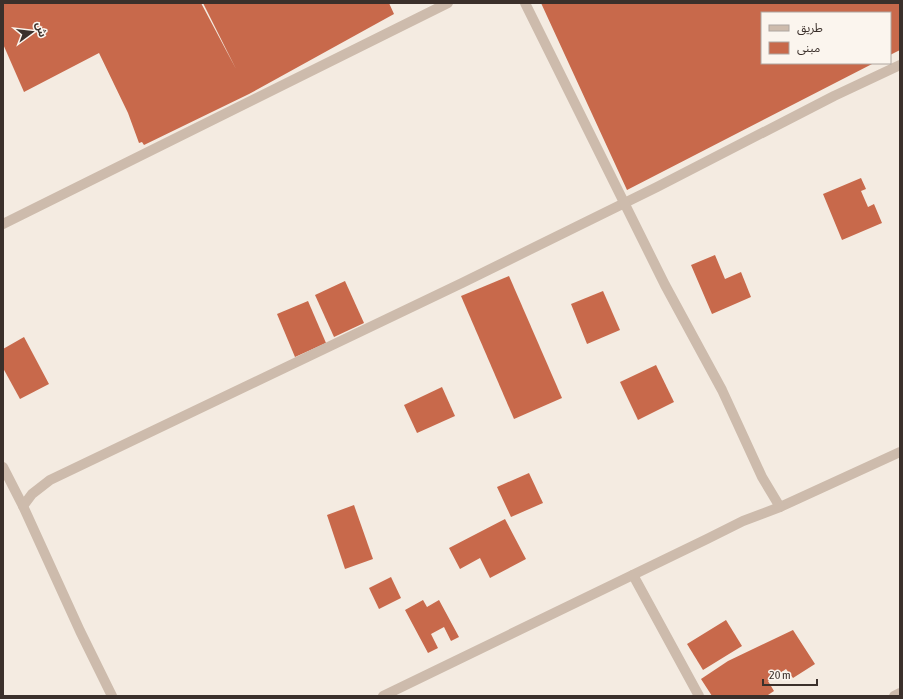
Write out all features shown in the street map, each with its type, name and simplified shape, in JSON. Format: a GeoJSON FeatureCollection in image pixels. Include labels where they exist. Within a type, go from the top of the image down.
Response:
{"type":"FeatureCollection","features":[{"type":"Feature","properties":{"kind":"street"},"geometry":{"type":"LineString","coordinates":[[3,224],[448,3]]}},
{"type":"Feature","properties":{"kind":"street"},"geometry":{"type":"LineString","coordinates":[[525,3],[665,284],[722,390],[762,477],[780,507]]}},
{"type":"Feature","properties":{"kind":"street"},"geometry":{"type":"LineString","coordinates":[[23,506],[32,494],[50,480],[462,283],[657,187],[834,96],[900,65]]}},
{"type":"Feature","properties":{"kind":"street"},"geometry":{"type":"LineString","coordinates":[[383,696],[743,521],[780,507],[900,452]]}},
{"type":"Feature","properties":{"kind":"street"},"geometry":{"type":"LineString","coordinates":[[3,467],[23,506],[80,631],[112,696]]}},
{"type":"Feature","properties":{"kind":"street"},"geometry":{"type":"LineString","coordinates":[[633,575],[700,696]]}},
{"type":"Feature","properties":{"kind":"street"},"geometry":{"type":"LineString","coordinates":[[894,696],[900,693]]}},
{"type":"Feature","properties":{"kind":"building"},"geometry":{"type":"Polygon","coordinates":[[[3,3],[201,3],[236,69],[203,3],[389,3],[394,14],[249,94],[144,145],[142,142],[139,143],[128,113],[99,53],[24,92],[3,44],[3,3]]]}},
{"type":"Feature","properties":{"kind":"building"},"geometry":{"type":"Polygon","coordinates":[[[541,3],[900,3],[900,50],[891,54],[891,12],[761,12],[761,64],[872,64],[627,190],[541,3]]]}},
{"type":"Feature","properties":{"kind":"building"},"geometry":{"type":"Polygon","coordinates":[[[861,178],[866,189],[861,191],[868,207],[874,204],[882,223],[842,240],[823,194],[861,178]]]}},
{"type":"Feature","properties":{"kind":"building"},"geometry":{"type":"Polygon","coordinates":[[[715,255],[725,279],[741,272],[751,297],[712,314],[691,265],[715,255]]]}},
{"type":"Feature","properties":{"kind":"building"},"geometry":{"type":"Polygon","coordinates":[[[509,276],[562,398],[514,419],[461,296],[509,276]]]}},
{"type":"Feature","properties":{"kind":"building"},"geometry":{"type":"Polygon","coordinates":[[[345,281],[364,323],[334,337],[315,295],[345,281]]]}},
{"type":"Feature","properties":{"kind":"building"},"geometry":{"type":"Polygon","coordinates":[[[603,291],[620,330],[587,344],[571,304],[603,291]]]}},
{"type":"Feature","properties":{"kind":"building"},"geometry":{"type":"Polygon","coordinates":[[[308,301],[326,343],[295,357],[277,314],[308,301]]]}},
{"type":"Feature","properties":{"kind":"building"},"geometry":{"type":"Polygon","coordinates":[[[24,337],[49,384],[20,399],[3,368],[3,349],[24,337]]]}},
{"type":"Feature","properties":{"kind":"building"},"geometry":{"type":"Polygon","coordinates":[[[656,365],[674,402],[638,420],[620,382],[656,365]]]}},
{"type":"Feature","properties":{"kind":"building"},"geometry":{"type":"Polygon","coordinates":[[[442,387],[455,416],[417,433],[404,405],[442,387]]]}},
{"type":"Feature","properties":{"kind":"building"},"geometry":{"type":"Polygon","coordinates":[[[529,473],[543,503],[511,517],[497,487],[529,473]]]}},
{"type":"Feature","properties":{"kind":"building"},"geometry":{"type":"Polygon","coordinates":[[[354,505],[373,559],[345,569],[327,515],[354,505]]]}},
{"type":"Feature","properties":{"kind":"building"},"geometry":{"type":"Polygon","coordinates":[[[505,519],[526,559],[490,578],[480,558],[460,569],[449,548],[505,519]]]}},
{"type":"Feature","properties":{"kind":"building"},"geometry":{"type":"Polygon","coordinates":[[[391,577],[401,598],[379,609],[369,588],[391,577]]]}},
{"type":"Feature","properties":{"kind":"building"},"geometry":{"type":"Polygon","coordinates":[[[423,600],[427,607],[439,600],[459,637],[451,641],[444,627],[431,634],[438,648],[428,653],[405,610],[423,600]]]}},
{"type":"Feature","properties":{"kind":"building"},"geometry":{"type":"Polygon","coordinates":[[[726,620],[742,646],[703,670],[687,644],[726,620]]]}},
{"type":"Feature","properties":{"kind":"building"},"geometry":{"type":"Polygon","coordinates":[[[793,630],[815,664],[793,678],[786,669],[768,681],[774,691],[768,696],[712,696],[701,679],[728,661],[793,630]]]}}]}
